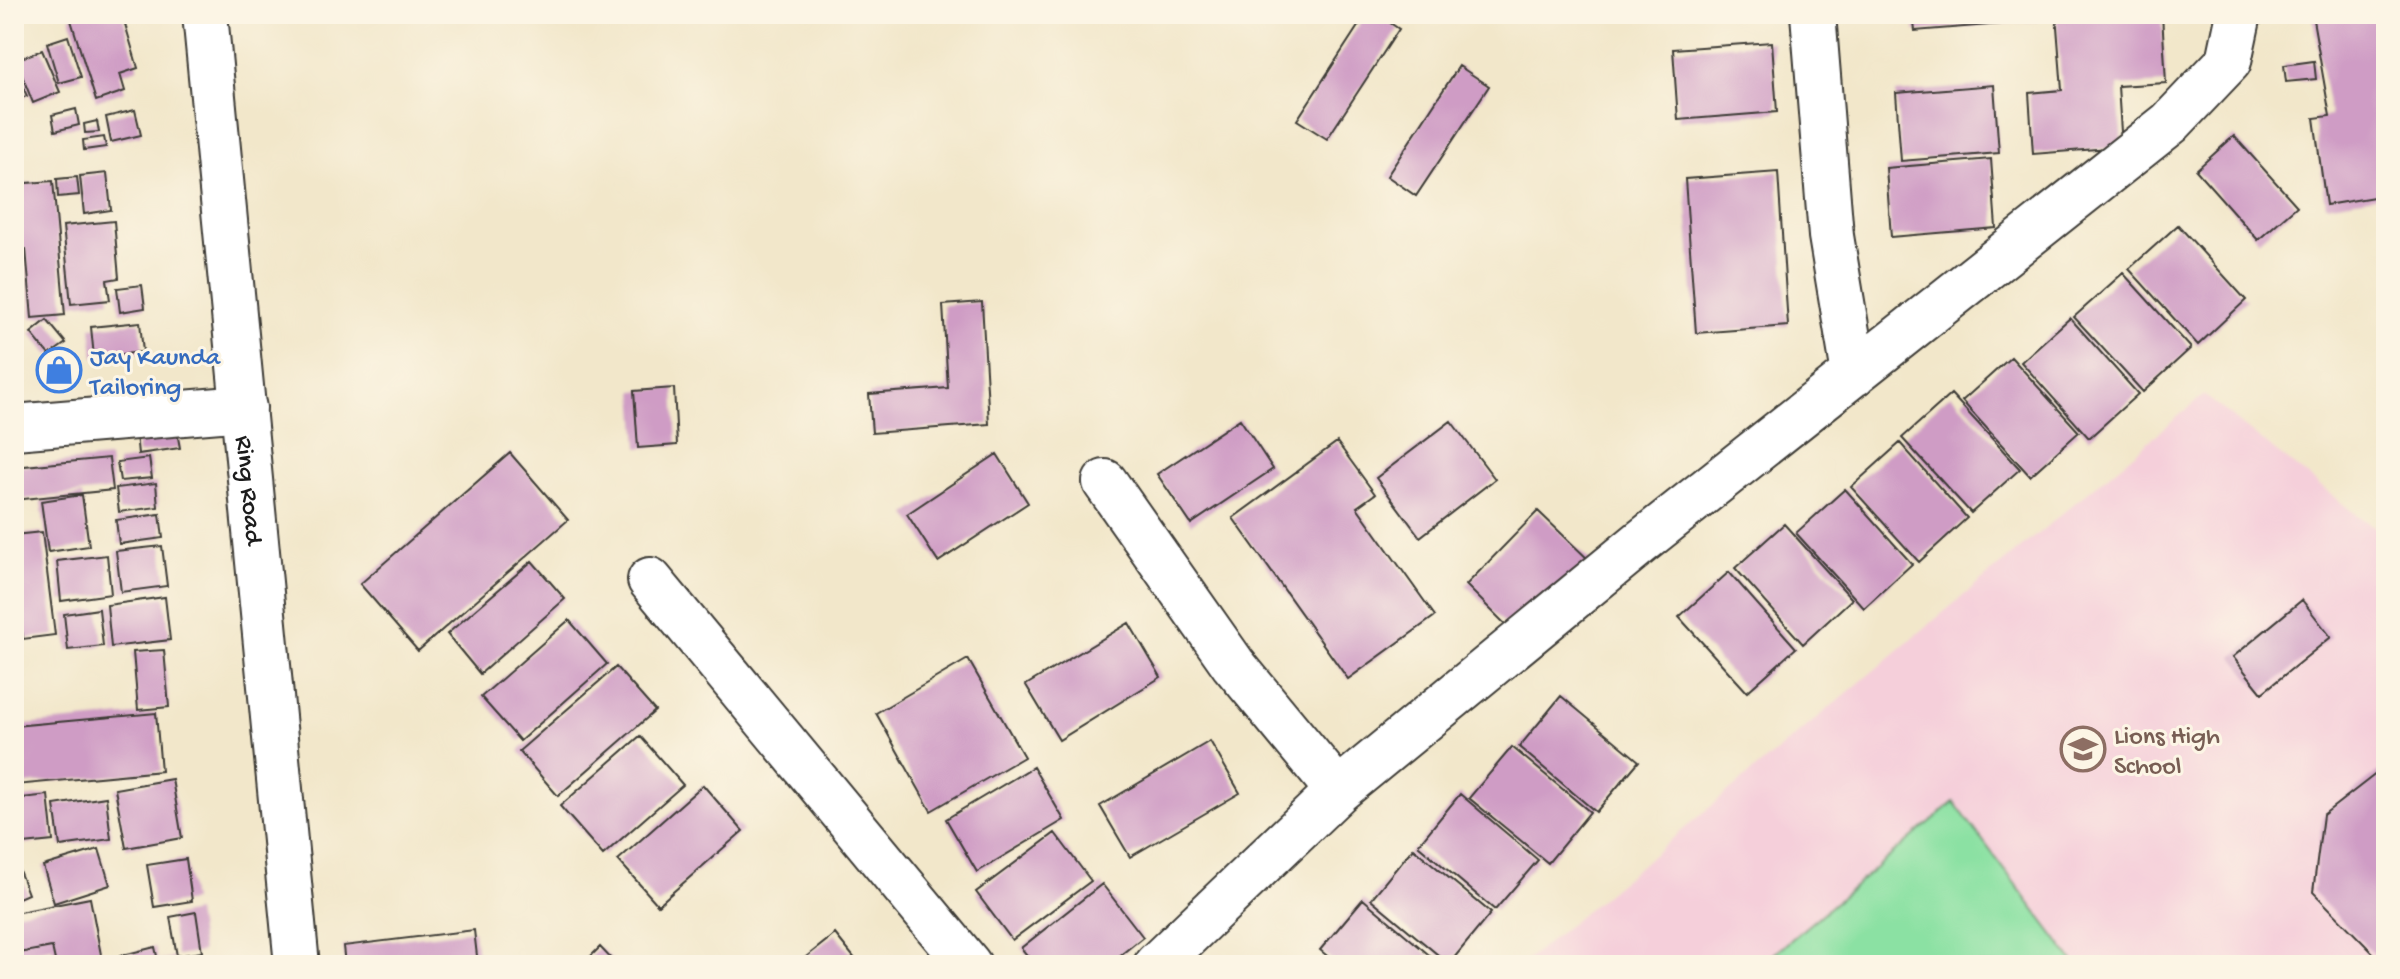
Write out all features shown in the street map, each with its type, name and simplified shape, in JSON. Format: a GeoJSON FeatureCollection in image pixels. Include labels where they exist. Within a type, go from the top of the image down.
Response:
{"type":"FeatureCollection","features":[{"type":"Feature","properties":{"kind":"street","name":"Ring Road"},"geometry":{"type":"LineString","coordinates":[[205,14],[297,965]]}},
{"type":"Feature","properties":{"kind":"street"},"geometry":{"type":"LineString","coordinates":[[1813,14],[1831,236],[1854,374]]}},
{"type":"Feature","properties":{"kind":"street"},"geometry":{"type":"LineString","coordinates":[[1156,965],[1338,791],[1640,543],[2170,123],[2208,87],[2229,61],[2239,14]]}},
{"type":"Feature","properties":{"kind":"street"},"geometry":{"type":"LineString","coordinates":[[14,427],[244,408]]}},
{"type":"Feature","properties":{"kind":"street"},"geometry":{"type":"LineString","coordinates":[[1105,482],[1233,664],[1338,791]]}},
{"type":"Feature","properties":{"kind":"street"},"geometry":{"type":"LineString","coordinates":[[650,580],[969,965]]}},
{"type":"Feature","properties":{"kind":"shaded area","name":"Lions High School"},"geometry":{"type":"Polygon","coordinates":[[[2204,395],[2362,519],[2386,533],[2386,965],[1521,965],[2204,395]]]}},
{"type":"Feature","properties":{"kind":"green space"},"geometry":{"type":"Polygon","coordinates":[[[1954,802],[2076,965],[1761,965],[1954,802]]]}},
{"type":"Feature","properties":{"kind":"building"},"geometry":{"type":"Polygon","coordinates":[[[80,14],[122,14],[138,68],[120,74],[125,91],[96,101],[70,17],[80,14]]]}},
{"type":"Feature","properties":{"kind":"building"},"geometry":{"type":"Polygon","coordinates":[[[1366,14],[1377,14],[1399,29],[1327,139],[1297,120],[1366,14]]]}},
{"type":"Feature","properties":{"kind":"building"},"geometry":{"type":"Polygon","coordinates":[[[1913,14],[2037,14],[2038,21],[1915,31],[1913,14]]]}},
{"type":"Feature","properties":{"kind":"building"},"geometry":{"type":"Polygon","coordinates":[[[2056,14],[2162,14],[2166,83],[2118,86],[2122,147],[2033,154],[2029,93],[2062,90],[2056,14]]]}},
{"type":"Feature","properties":{"kind":"building"},"geometry":{"type":"Polygon","coordinates":[[[2312,14],[2386,14],[2386,195],[2326,205],[2314,118],[2330,116],[2312,14]]]}},
{"type":"Feature","properties":{"kind":"building"},"geometry":{"type":"Polygon","coordinates":[[[68,36],[81,77],[59,83],[47,43],[68,36]]]}},
{"type":"Feature","properties":{"kind":"building"},"geometry":{"type":"Polygon","coordinates":[[[1772,42],[1777,112],[1678,120],[1673,49],[1772,42]]]}},
{"type":"Feature","properties":{"kind":"building"},"geometry":{"type":"Polygon","coordinates":[[[42,50],[60,92],[33,103],[16,60],[42,50]]]}},
{"type":"Feature","properties":{"kind":"building"},"geometry":{"type":"Polygon","coordinates":[[[2314,61],[2316,79],[2286,82],[2284,65],[2314,61]]]}},
{"type":"Feature","properties":{"kind":"building"},"geometry":{"type":"Polygon","coordinates":[[[1459,66],[1489,86],[1416,196],[1387,176],[1459,66]]]}},
{"type":"Feature","properties":{"kind":"building"},"geometry":{"type":"Polygon","coordinates":[[[14,68],[27,96],[14,101],[14,68]]]}},
{"type":"Feature","properties":{"kind":"building"},"geometry":{"type":"Polygon","coordinates":[[[1994,85],[1999,153],[1901,161],[1896,93],[1994,85]]]}},
{"type":"Feature","properties":{"kind":"building"},"geometry":{"type":"Polygon","coordinates":[[[76,109],[79,125],[55,131],[52,115],[76,109]]]}},
{"type":"Feature","properties":{"kind":"building"},"geometry":{"type":"Polygon","coordinates":[[[135,110],[141,135],[111,142],[106,117],[135,110]]]}},
{"type":"Feature","properties":{"kind":"building"},"geometry":{"type":"Polygon","coordinates":[[[97,121],[99,132],[85,133],[84,124],[97,121]]]}},
{"type":"Feature","properties":{"kind":"building"},"geometry":{"type":"Polygon","coordinates":[[[2234,136],[2297,206],[2258,240],[2196,170],[2234,136]]]}},
{"type":"Feature","properties":{"kind":"building"},"geometry":{"type":"Polygon","coordinates":[[[104,137],[106,147],[84,150],[83,140],[104,137]]]}},
{"type":"Feature","properties":{"kind":"building"},"geometry":{"type":"Polygon","coordinates":[[[1991,159],[1996,228],[1891,237],[1886,168],[1991,159]]]}},
{"type":"Feature","properties":{"kind":"building"},"geometry":{"type":"Polygon","coordinates":[[[1778,172],[1788,326],[1696,333],[1685,179],[1778,172]]]}},
{"type":"Feature","properties":{"kind":"building"},"geometry":{"type":"Polygon","coordinates":[[[107,173],[111,210],[84,214],[80,176],[107,173]]]}},
{"type":"Feature","properties":{"kind":"building"},"geometry":{"type":"Polygon","coordinates":[[[77,177],[79,195],[58,197],[57,179],[77,177]]]}},
{"type":"Feature","properties":{"kind":"building"},"geometry":{"type":"Polygon","coordinates":[[[53,181],[65,315],[32,318],[26,249],[14,250],[14,184],[53,181]]]}},
{"type":"Feature","properties":{"kind":"building"},"geometry":{"type":"Polygon","coordinates":[[[114,221],[119,278],[107,280],[110,300],[71,304],[63,226],[114,221]]]}},
{"type":"Feature","properties":{"kind":"building"},"geometry":{"type":"Polygon","coordinates":[[[2178,225],[2246,300],[2198,345],[2129,269],[2178,225]]]}},
{"type":"Feature","properties":{"kind":"building"},"geometry":{"type":"Polygon","coordinates":[[[2123,273],[2191,348],[2143,392],[2074,317],[2123,273]]]}},
{"type":"Feature","properties":{"kind":"building"},"geometry":{"type":"Polygon","coordinates":[[[142,285],[145,308],[120,312],[117,288],[142,285]]]}},
{"type":"Feature","properties":{"kind":"building"},"geometry":{"type":"Polygon","coordinates":[[[982,302],[989,424],[872,433],[869,394],[948,388],[943,305],[982,302]]]}},
{"type":"Feature","properties":{"kind":"building"},"geometry":{"type":"Polygon","coordinates":[[[2070,318],[2138,394],[2089,438],[2021,362],[2070,318]]]}},
{"type":"Feature","properties":{"kind":"building"},"geometry":{"type":"Polygon","coordinates":[[[47,320],[66,343],[49,355],[31,333],[47,320]]]}},
{"type":"Feature","properties":{"kind":"building"},"geometry":{"type":"Polygon","coordinates":[[[140,322],[143,352],[94,357],[91,327],[140,322]]]}},
{"type":"Feature","properties":{"kind":"building"},"geometry":{"type":"Polygon","coordinates":[[[2011,357],[2079,432],[2030,476],[1962,401],[2011,357]]]}},
{"type":"Feature","properties":{"kind":"building"},"geometry":{"type":"Polygon","coordinates":[[[674,388],[677,445],[638,448],[634,391],[674,388]]]}},
{"type":"Feature","properties":{"kind":"building"},"geometry":{"type":"Polygon","coordinates":[[[1951,394],[2020,469],[1971,513],[1902,438],[1951,394]]]}},
{"type":"Feature","properties":{"kind":"building"},"geometry":{"type":"Polygon","coordinates":[[[1240,419],[1273,469],[1191,524],[1157,474],[1240,419]]]}},
{"type":"Feature","properties":{"kind":"building"},"geometry":{"type":"Polygon","coordinates":[[[1451,421],[1495,479],[1420,537],[1376,478],[1451,421]]]}},
{"type":"Feature","properties":{"kind":"building"},"geometry":{"type":"Polygon","coordinates":[[[176,427],[180,448],[138,454],[136,434],[176,427]]]}},
{"type":"Feature","properties":{"kind":"building"},"geometry":{"type":"Polygon","coordinates":[[[1337,442],[1375,494],[1357,507],[1435,616],[1348,679],[1233,518],[1337,442]]]}},
{"type":"Feature","properties":{"kind":"building"},"geometry":{"type":"Polygon","coordinates":[[[1900,443],[1967,518],[1919,562],[1851,487],[1900,443]]]}},
{"type":"Feature","properties":{"kind":"building"},"geometry":{"type":"Polygon","coordinates":[[[510,453],[568,520],[418,651],[360,584],[510,453]]]}},
{"type":"Feature","properties":{"kind":"building"},"geometry":{"type":"Polygon","coordinates":[[[997,454],[1028,503],[938,562],[907,514],[997,454]]]}},
{"type":"Feature","properties":{"kind":"building"},"geometry":{"type":"Polygon","coordinates":[[[109,458],[113,490],[14,500],[14,467],[109,458]]]}},
{"type":"Feature","properties":{"kind":"building"},"geometry":{"type":"Polygon","coordinates":[[[149,458],[152,478],[120,481],[117,462],[149,458]]]}},
{"type":"Feature","properties":{"kind":"building"},"geometry":{"type":"Polygon","coordinates":[[[156,483],[158,507],[119,512],[116,488],[156,483]]]}},
{"type":"Feature","properties":{"kind":"building"},"geometry":{"type":"Polygon","coordinates":[[[1845,489],[1912,564],[1864,608],[1796,533],[1845,489]]]}},
{"type":"Feature","properties":{"kind":"building"},"geometry":{"type":"Polygon","coordinates":[[[82,495],[89,546],[48,552],[41,501],[82,495]]]}},
{"type":"Feature","properties":{"kind":"building"},"geometry":{"type":"Polygon","coordinates":[[[1538,511],[1592,563],[1518,637],[1466,585],[1538,511]]]}},
{"type":"Feature","properties":{"kind":"building"},"geometry":{"type":"Polygon","coordinates":[[[160,514],[163,538],[119,544],[116,520],[160,514]]]}},
{"type":"Feature","properties":{"kind":"building"},"geometry":{"type":"Polygon","coordinates":[[[1784,524],[1852,599],[1803,644],[1735,568],[1784,524]]]}},
{"type":"Feature","properties":{"kind":"building"},"geometry":{"type":"Polygon","coordinates":[[[42,532],[55,635],[23,639],[14,569],[14,535],[42,532]]]}},
{"type":"Feature","properties":{"kind":"building"},"geometry":{"type":"Polygon","coordinates":[[[162,546],[167,586],[121,592],[116,551],[162,546]]]}},
{"type":"Feature","properties":{"kind":"building"},"geometry":{"type":"Polygon","coordinates":[[[107,555],[111,594],[61,601],[57,561],[107,555]]]}},
{"type":"Feature","properties":{"kind":"building"},"geometry":{"type":"Polygon","coordinates":[[[532,561],[565,599],[480,674],[447,634],[532,561]]]}},
{"type":"Feature","properties":{"kind":"building"},"geometry":{"type":"Polygon","coordinates":[[[1729,572],[1796,648],[1747,692],[1679,617],[1729,572]]]}},
{"type":"Feature","properties":{"kind":"building"},"geometry":{"type":"Polygon","coordinates":[[[165,597],[170,640],[111,647],[107,605],[165,597]]]}},
{"type":"Feature","properties":{"kind":"building"},"geometry":{"type":"Polygon","coordinates":[[[2302,600],[2331,637],[2262,693],[2233,657],[2302,600]]]}},
{"type":"Feature","properties":{"kind":"building"},"geometry":{"type":"Polygon","coordinates":[[[99,609],[103,646],[68,650],[64,614],[99,609]]]}},
{"type":"Feature","properties":{"kind":"building"},"geometry":{"type":"Polygon","coordinates":[[[569,620],[607,664],[520,741],[481,697],[569,620]]]}},
{"type":"Feature","properties":{"kind":"building"},"geometry":{"type":"Polygon","coordinates":[[[1129,623],[1161,677],[1059,740],[1026,685],[1129,623]]]}},
{"type":"Feature","properties":{"kind":"building"},"geometry":{"type":"Polygon","coordinates":[[[164,650],[169,707],[138,710],[133,652],[164,650]]]}},
{"type":"Feature","properties":{"kind":"building"},"geometry":{"type":"Polygon","coordinates":[[[968,659],[1024,757],[931,811],[876,713],[968,659]]]}},
{"type":"Feature","properties":{"kind":"building"},"geometry":{"type":"Polygon","coordinates":[[[616,667],[655,711],[558,796],[519,751],[616,667]]]}},
{"type":"Feature","properties":{"kind":"building"},"geometry":{"type":"Polygon","coordinates":[[[1561,696],[1639,761],[1596,812],[1519,747],[1561,696]]]}},
{"type":"Feature","properties":{"kind":"building"},"geometry":{"type":"Polygon","coordinates":[[[156,713],[161,771],[16,785],[14,726],[156,713]]]}},
{"type":"Feature","properties":{"kind":"building"},"geometry":{"type":"Polygon","coordinates":[[[640,736],[683,785],[603,855],[560,806],[640,736]]]}},
{"type":"Feature","properties":{"kind":"building"},"geometry":{"type":"Polygon","coordinates":[[[1210,741],[1240,793],[1130,857],[1100,806],[1210,741]]]}},
{"type":"Feature","properties":{"kind":"building"},"geometry":{"type":"Polygon","coordinates":[[[1512,747],[1590,812],[1548,863],[1469,798],[1512,747]]]}},
{"type":"Feature","properties":{"kind":"building"},"geometry":{"type":"Polygon","coordinates":[[[2386,766],[2386,954],[2374,954],[2313,892],[2323,815],[2386,766]]]}},
{"type":"Feature","properties":{"kind":"building"},"geometry":{"type":"Polygon","coordinates":[[[1033,767],[1064,820],[977,872],[946,819],[1033,767]]]}},
{"type":"Feature","properties":{"kind":"building"},"geometry":{"type":"Polygon","coordinates":[[[172,779],[182,838],[126,848],[115,789],[172,779]]]}},
{"type":"Feature","properties":{"kind":"building"},"geometry":{"type":"Polygon","coordinates":[[[703,785],[743,831],[658,905],[618,860],[703,785]]]}},
{"type":"Feature","properties":{"kind":"building"},"geometry":{"type":"Polygon","coordinates":[[[1460,794],[1538,860],[1495,910],[1418,845],[1460,794]]]}},
{"type":"Feature","properties":{"kind":"building"},"geometry":{"type":"Polygon","coordinates":[[[48,795],[53,841],[14,845],[14,799],[48,795]]]}},
{"type":"Feature","properties":{"kind":"building"},"geometry":{"type":"Polygon","coordinates":[[[106,797],[111,839],[60,846],[54,805],[106,797]]]}},
{"type":"Feature","properties":{"kind":"building"},"geometry":{"type":"Polygon","coordinates":[[[1055,833],[1091,881],[1012,940],[976,892],[1055,833]]]}},
{"type":"Feature","properties":{"kind":"building"},"geometry":{"type":"Polygon","coordinates":[[[1413,848],[1491,913],[1449,964],[1371,899],[1413,848]]]}},
{"type":"Feature","properties":{"kind":"building"},"geometry":{"type":"Polygon","coordinates":[[[99,849],[110,885],[54,903],[43,866],[99,849]]]}},
{"type":"Feature","properties":{"kind":"building"},"geometry":{"type":"Polygon","coordinates":[[[14,857],[28,894],[14,900],[14,857]]]}},
{"type":"Feature","properties":{"kind":"building"},"geometry":{"type":"Polygon","coordinates":[[[186,859],[192,901],[154,907],[147,865],[186,859]]]}},
{"type":"Feature","properties":{"kind":"building"},"geometry":{"type":"Polygon","coordinates":[[[1102,884],[1143,937],[1108,965],[1035,965],[1021,948],[1102,884]]]}},
{"type":"Feature","properties":{"kind":"building"},"geometry":{"type":"Polygon","coordinates":[[[90,898],[103,965],[56,965],[52,947],[14,954],[14,913],[90,898]]]}},
{"type":"Feature","properties":{"kind":"building"},"geometry":{"type":"Polygon","coordinates":[[[1363,899],[1441,965],[1338,965],[1320,950],[1363,899]]]}},
{"type":"Feature","properties":{"kind":"building"},"geometry":{"type":"Polygon","coordinates":[[[196,912],[202,952],[177,956],[170,917],[196,912]]]}},
{"type":"Feature","properties":{"kind":"building"},"geometry":{"type":"Polygon","coordinates":[[[474,930],[478,965],[345,965],[343,946],[474,930]]]}},
{"type":"Feature","properties":{"kind":"building"},"geometry":{"type":"Polygon","coordinates":[[[835,934],[860,965],[796,965],[835,934]]]}},
{"type":"Feature","properties":{"kind":"building"},"geometry":{"type":"Polygon","coordinates":[[[155,947],[158,961],[173,957],[175,965],[121,965],[119,956],[155,947]]]}},
{"type":"Feature","properties":{"kind":"building"},"geometry":{"type":"Polygon","coordinates":[[[600,947],[617,965],[582,965],[600,947]]]}},
{"type":"Feature","properties":{"kind":"place","name":"Jay Kaunda Tailoring"},"geometry":{"type":"Point","coordinates":[59,370]}},
{"type":"Feature","properties":{"kind":"place","name":"Lions High School"},"geometry":{"type":"Point","coordinates":[2083,749]}}]}
